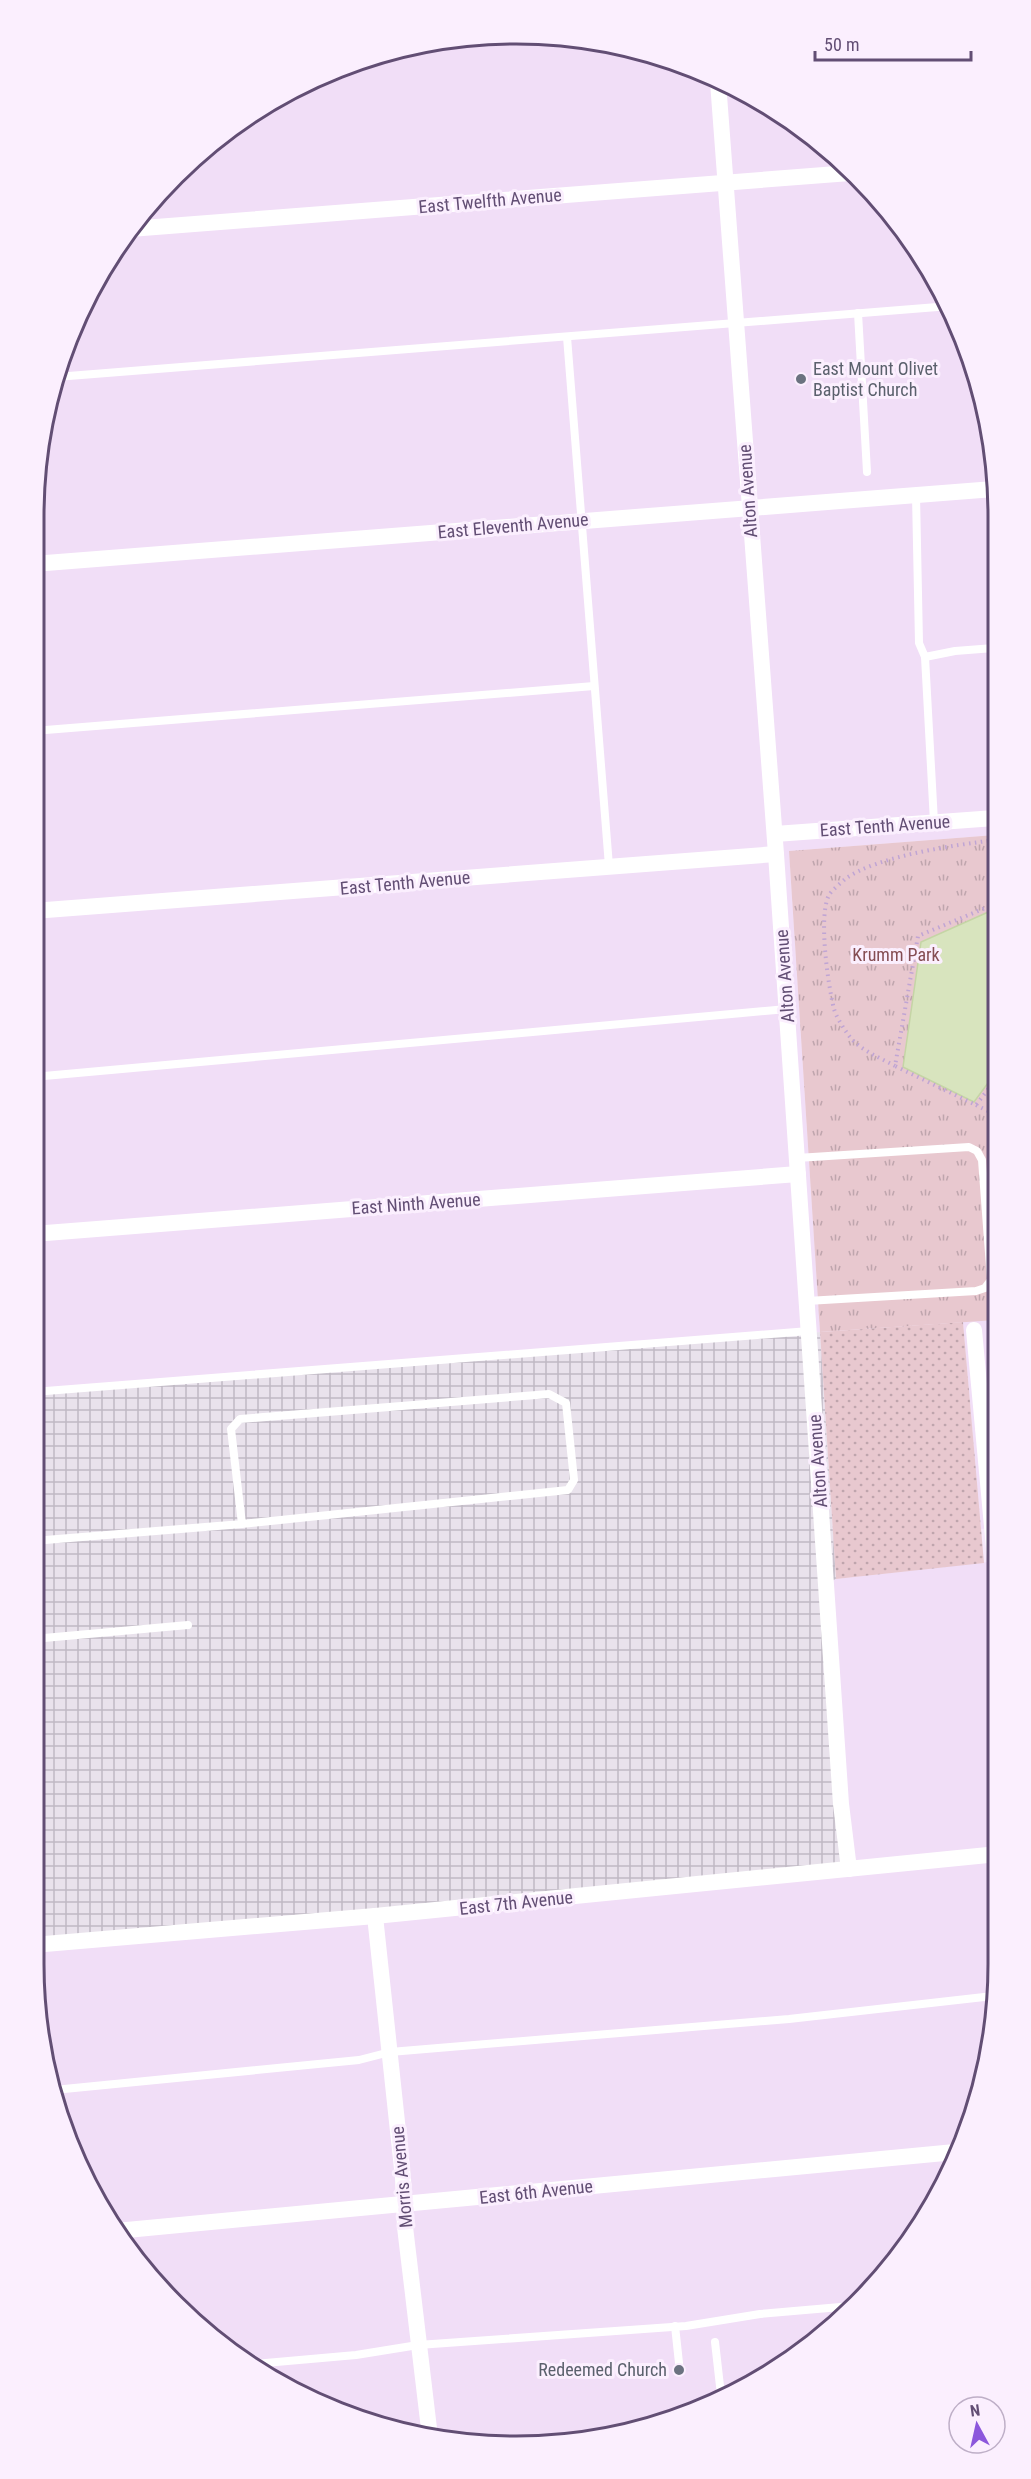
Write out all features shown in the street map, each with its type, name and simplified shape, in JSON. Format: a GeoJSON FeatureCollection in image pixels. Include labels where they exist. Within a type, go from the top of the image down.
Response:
{"type":"FeatureCollection","features":[{"type":"Feature","properties":{"kind":"street","name":"Alton Avenue"},"geometry":{"type":"LineString","coordinates":[[719,89],[775,834],[841,1804],[849,1869]]}},
{"type":"Feature","properties":{"kind":"street","name":"East Twelfth Avenue"},"geometry":{"type":"LineString","coordinates":[[140,229],[839,173]]}},
{"type":"Feature","properties":{"kind":"street","name":"East Eleventh Avenue"},"geometry":{"type":"LineString","coordinates":[[44,563],[986,490]]}},
{"type":"Feature","properties":{"kind":"street","name":"East Tenth Avenue"},"geometry":{"type":"LineString","coordinates":[[775,834],[988,818]]}},
{"type":"Feature","properties":{"kind":"street","name":"East Tenth Avenue"},"geometry":{"type":"LineString","coordinates":[[44,910],[776,854]]}},
{"type":"Feature","properties":{"kind":"street","name":"East Ninth Avenue"},"geometry":{"type":"LineString","coordinates":[[44,1233],[798,1166]]}},
{"type":"Feature","properties":{"kind":"street"},"geometry":{"type":"LineString","coordinates":[[974,1330],[988,1432]]}},
{"type":"Feature","properties":{"kind":"street","name":"East 7th Avenue"},"geometry":{"type":"LineString","coordinates":[[44,1944],[375,1916],[988,1855]]}},
{"type":"Feature","properties":{"kind":"street","name":"Morris Avenue"},"geometry":{"type":"LineString","coordinates":[[375,1916],[418,2345],[429,2427]]}},
{"type":"Feature","properties":{"kind":"street","name":"East 6th Avenue"},"geometry":{"type":"LineString","coordinates":[[126,2230],[948,2153]]}},
{"type":"Feature","properties":{"kind":"lane"},"geometry":{"type":"LineString","coordinates":[[65,377],[939,307]]}},
{"type":"Feature","properties":{"kind":"lane"},"geometry":{"type":"LineString","coordinates":[[858,313],[867,472]]}},
{"type":"Feature","properties":{"kind":"lane"},"geometry":{"type":"LineString","coordinates":[[567,337],[609,866]]}},
{"type":"Feature","properties":{"kind":"lane"},"geometry":{"type":"LineString","coordinates":[[916,495],[919,643],[925,657],[934,822]]}},
{"type":"Feature","properties":{"kind":"lane"},"geometry":{"type":"LineString","coordinates":[[925,657],[955,651],[988,648]]}},
{"type":"Feature","properties":{"kind":"lane"},"geometry":{"type":"LineString","coordinates":[[44,730],[594,686]]}},
{"type":"Feature","properties":{"kind":"lane"},"geometry":{"type":"LineString","coordinates":[[44,1076],[787,1010]]}},
{"type":"Feature","properties":{"kind":"lane"},"geometry":{"type":"LineString","coordinates":[[798,1166],[969,1147],[977,1151],[982,1160],[988,1233]]}},
{"type":"Feature","properties":{"kind":"lane"},"geometry":{"type":"LineString","coordinates":[[807,1301],[976,1291],[985,1288],[988,1284]]}},
{"type":"Feature","properties":{"kind":"lane"},"geometry":{"type":"LineString","coordinates":[[44,1391],[809,1330]]}},
{"type":"Feature","properties":{"kind":"lane"},"geometry":{"type":"LineString","coordinates":[[44,1540],[242,1524],[568,1490],[574,1480],[566,1403],[549,1394],[240,1419],[231,1429],[242,1524]]}},
{"type":"Feature","properties":{"kind":"lane"},"geometry":{"type":"LineString","coordinates":[[44,1638],[188,1625]]}},
{"type":"Feature","properties":{"kind":"lane"},"geometry":{"type":"LineString","coordinates":[[61,2089],[358,2060],[390,2052],[789,2019],[986,1997]]}},
{"type":"Feature","properties":{"kind":"lane"},"geometry":{"type":"LineString","coordinates":[[264,2363],[356,2355],[418,2345],[675,2326],[760,2314],[838,2307]]}},
{"type":"Feature","properties":{"kind":"lane"},"geometry":{"type":"LineString","coordinates":[[675,2326],[679,2363]]}},
{"type":"Feature","properties":{"kind":"lane"},"geometry":{"type":"LineString","coordinates":[[715,2342],[720,2389]]}},
{"type":"Feature","properties":{"kind":"path"},"geometry":{"type":"LineString","coordinates":[[988,841],[952,845],[867,867],[845,879],[829,895],[824,918],[834,1011],[848,1035],[868,1052],[988,1111]]}},
{"type":"Feature","properties":{"kind":"path"},"geometry":{"type":"LineString","coordinates":[[896,1066],[918,936],[988,907]]}},
{"type":"Feature","properties":{"kind":"path"},"geometry":{"type":"LineString","coordinates":[[976,1106],[988,1089]]}},
{"type":"Feature","properties":{"kind":"shaded area"},"geometry":{"type":"Polygon","coordinates":[[[516,44],[577,48],[608,53],[696,79],[752,107],[778,123],[803,141],[849,182],[890,228],[908,253],[952,335],[978,423],[986,485],[988,516],[988,836],[789,851],[820,1332],[44,1393],[44,516],[48,454],[53,423],[79,335],[107,279],[141,228],[182,182],[228,141],[280,107],[335,79],[423,53],[485,45],[516,44]]]}},
{"type":"Feature","properties":{"kind":"shaded area"},"geometry":{"type":"Polygon","coordinates":[[[988,912],[988,1083],[974,1102],[903,1067],[921,942],[988,912]]]}},
{"type":"Feature","properties":{"kind":"shaded area"},"geometry":{"type":"Polygon","coordinates":[[[988,1320],[988,1528],[981,1529],[963,1322],[988,1320]]]}},
{"type":"Feature","properties":{"kind":"shaded area"},"geometry":{"type":"Polygon","coordinates":[[[820,1332],[836,1579],[827,1583],[852,1867],[44,1944],[44,1393],[820,1332]]]}},
{"type":"Feature","properties":{"kind":"shaded area"},"geometry":{"type":"Polygon","coordinates":[[[988,1562],[988,1964],[983,2025],[971,2086],[952,2144],[924,2200],[890,2251],[870,2275],[827,2318],[778,2356],[752,2372],[696,2400],[667,2410],[608,2426],[577,2431],[516,2436],[485,2434],[423,2426],[393,2419],[335,2400],[307,2387],[253,2356],[228,2338],[182,2297],[141,2251],[107,2200],[79,2144],[53,2056],[45,1994],[44,1940],[836,1579],[988,1562]]]}},
{"type":"Feature","properties":{"kind":"green space","name":"Krumm Park"},"geometry":{"type":"Polygon","coordinates":[[[988,836],[988,1321],[820,1332],[789,851],[988,836]]]}},
{"type":"Feature","properties":{"kind":"green space"},"geometry":{"type":"Polygon","coordinates":[[[963,1322],[984,1563],[836,1579],[820,1332],[963,1322]]]}},
{"type":"Feature","properties":{"kind":"place","name":"East Mount Olivet Baptist Church"},"geometry":{"type":"Point","coordinates":[801,379]}},
{"type":"Feature","properties":{"kind":"place","name":"Redeemed Church"},"geometry":{"type":"Point","coordinates":[679,2370]}}]}
